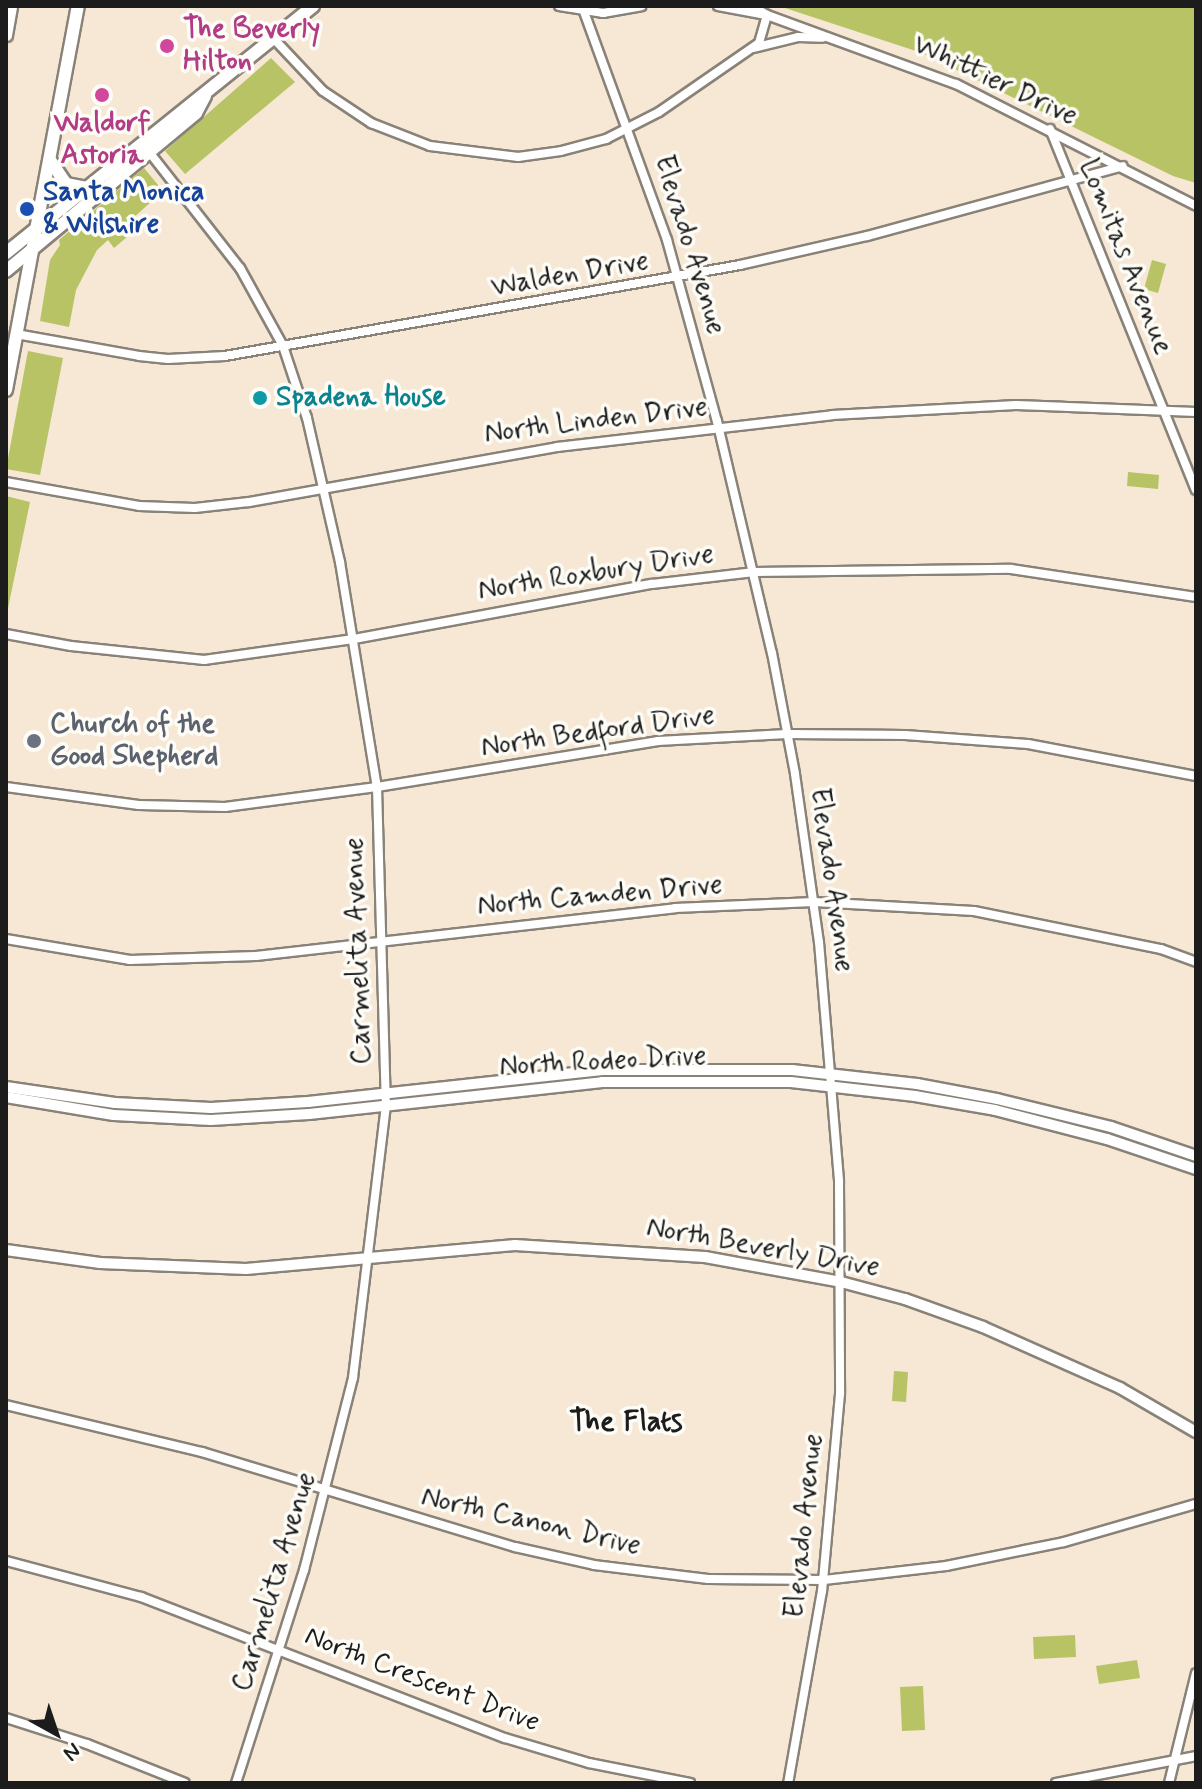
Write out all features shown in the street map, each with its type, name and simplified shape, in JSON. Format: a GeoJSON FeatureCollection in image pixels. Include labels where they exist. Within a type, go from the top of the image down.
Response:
{"type":"FeatureCollection","features":[{"type":"Feature","properties":{"kind":"main road"},"geometry":{"type":"LineString","coordinates":[[6,35],[11,6]]}},
{"type":"Feature","properties":{"kind":"main road"},"geometry":{"type":"LineString","coordinates":[[6,390],[78,6]]}},
{"type":"Feature","properties":{"kind":"main road"},"geometry":{"type":"LineString","coordinates":[[6,253],[191,102],[205,96],[313,6]]}},
{"type":"Feature","properties":{"kind":"main road"},"geometry":{"type":"LineString","coordinates":[[6,271],[196,113],[205,96]]}},
{"type":"Feature","properties":{"kind":"main road"},"geometry":{"type":"LineString","coordinates":[[50,160],[66,184],[87,188]]}},
{"type":"Feature","properties":{"kind":"street"},"geometry":{"type":"LineString","coordinates":[[559,6],[586,7],[603,13],[641,6]]}},
{"type":"Feature","properties":{"kind":"street","name":"Whittier Drive"},"geometry":{"type":"LineString","coordinates":[[718,6],[767,15],[923,70],[1050,129],[1196,206]]}},
{"type":"Feature","properties":{"kind":"street","name":"Whittier Drive"},"geometry":{"type":"LineString","coordinates":[[752,6],[767,15]]}},
{"type":"Feature","properties":{"kind":"street","name":"Elevado Avenue"},"geometry":{"type":"LineString","coordinates":[[586,7],[678,278],[719,427],[754,572],[787,734],[814,902],[833,1086],[841,1282],[840,1394],[824,1580],[788,1783]]}},
{"type":"Feature","properties":{"kind":"street"},"geometry":{"type":"LineString","coordinates":[[274,39],[309,78],[338,103],[371,123],[430,146],[518,157],[606,139],[659,112],[759,43],[767,15]]}},
{"type":"Feature","properties":{"kind":"street"},"geometry":{"type":"LineString","coordinates":[[753,48],[798,37],[833,38]]}},
{"type":"Feature","properties":{"kind":"street","name":"Lomitas Avenue"},"geometry":{"type":"LineString","coordinates":[[1050,129],[1196,490]]}},
{"type":"Feature","properties":{"kind":"street","name":"Carmelita Avenue"},"geometry":{"type":"LineString","coordinates":[[150,153],[240,268],[283,346],[307,418],[322,488],[354,639],[377,787],[386,1100],[378,1145],[353,1378],[327,1491],[236,1783]]}},
{"type":"Feature","properties":{"kind":"street","name":"Walden Drive"},"geometry":{"type":"LineString","coordinates":[[16,334],[168,359],[225,356],[678,278],[867,236],[1123,166]]}},
{"type":"Feature","properties":{"kind":"street","name":"North Linden Drive"},"geometry":{"type":"LineString","coordinates":[[6,482],[165,508],[223,506],[495,456],[719,427],[956,406],[1060,405],[1196,412]]}},
{"type":"Feature","properties":{"kind":"street","name":"North Roxbury Drive"},"geometry":{"type":"LineString","coordinates":[[6,634],[71,646],[204,660],[354,639],[583,595],[754,572],[1011,569],[1196,597]]}},
{"type":"Feature","properties":{"kind":"street","name":"North Bedford Drive"},"geometry":{"type":"LineString","coordinates":[[6,787],[139,805],[225,807],[377,787],[658,741],[787,734],[905,735],[1028,744],[1196,776]]}},
{"type":"Feature","properties":{"kind":"street","name":"North Camden Drive"},"geometry":{"type":"LineString","coordinates":[[6,939],[130,960],[256,956],[675,908],[814,902],[974,911],[1161,949],[1196,962]]}},
{"type":"Feature","properties":{"kind":"street","name":"North Rodeo Drive"},"geometry":{"type":"LineString","coordinates":[[6,1097],[83,1111],[178,1119],[277,1117],[614,1069],[713,1067],[832,1074],[958,1091],[1037,1108],[1196,1156]]}},
{"type":"Feature","properties":{"kind":"street","name":"North Rodeo Drive"},"geometry":{"type":"LineString","coordinates":[[6,1087],[115,1103],[189,1107],[386,1100],[627,1080],[752,1080],[929,1098],[1035,1119],[1196,1169]]}},
{"type":"Feature","properties":{"kind":"street","name":"North Beverly Drive"},"geometry":{"type":"LineString","coordinates":[[6,1250],[55,1259],[246,1269],[368,1260],[453,1248],[567,1246],[705,1257],[841,1282],[905,1299],[1051,1355],[1120,1388],[1196,1432]]}},
{"type":"Feature","properties":{"kind":"street","name":"North Canon Drive"},"geometry":{"type":"LineString","coordinates":[[6,1405],[202,1452],[515,1547],[594,1565],[708,1579],[824,1580],[987,1559],[1102,1532],[1196,1504]]}},
{"type":"Feature","properties":{"kind":"street","name":"North Crescent Drive"},"geometry":{"type":"LineString","coordinates":[[6,1561],[141,1597],[505,1738],[589,1763],[690,1783]]}},
{"type":"Feature","properties":{"kind":"street"},"geometry":{"type":"LineString","coordinates":[[1169,1783],[1196,1673]]}},
{"type":"Feature","properties":{"kind":"street"},"geometry":{"type":"LineString","coordinates":[[6,1718],[87,1744],[185,1783]]}},
{"type":"Feature","properties":{"kind":"street"},"geometry":{"type":"LineString","coordinates":[[1056,1783],[1196,1756]]}},
{"type":"Feature","properties":{"kind":"green space"},"geometry":{"type":"Polygon","coordinates":[[[779,6],[1196,6],[1196,183],[1173,176],[922,53],[779,6]]]}},
{"type":"Feature","properties":{"kind":"green space"},"geometry":{"type":"Polygon","coordinates":[[[271,58],[295,82],[185,174],[165,151],[271,58]]]}},
{"type":"Feature","properties":{"kind":"green space"},"geometry":{"type":"Polygon","coordinates":[[[144,168],[163,191],[121,229],[127,237],[114,248],[108,240],[97,250],[76,290],[69,327],[40,321],[50,260],[60,245],[59,240],[144,168]]]}},
{"type":"Feature","properties":{"kind":"green space"},"geometry":{"type":"Polygon","coordinates":[[[1152,260],[1166,264],[1158,293],[1144,289],[1152,260]]]}},
{"type":"Feature","properties":{"kind":"green space"},"geometry":{"type":"Polygon","coordinates":[[[28,351],[63,358],[40,475],[6,469],[28,351]]]}},
{"type":"Feature","properties":{"kind":"green space"},"geometry":{"type":"Polygon","coordinates":[[[1128,472],[1159,475],[1158,489],[1127,486],[1128,472]]]}},
{"type":"Feature","properties":{"kind":"green space"},"geometry":{"type":"Polygon","coordinates":[[[6,496],[30,502],[6,618],[6,496]]]}},
{"type":"Feature","properties":{"kind":"green space"},"geometry":{"type":"Polygon","coordinates":[[[894,1371],[908,1372],[906,1402],[892,1401],[894,1371]]]}},
{"type":"Feature","properties":{"kind":"green space"},"geometry":{"type":"Polygon","coordinates":[[[1075,1635],[1076,1657],[1034,1659],[1033,1637],[1075,1635]]]}},
{"type":"Feature","properties":{"kind":"green space"},"geometry":{"type":"Polygon","coordinates":[[[1137,1660],[1140,1678],[1099,1684],[1096,1666],[1137,1660]]]}},
{"type":"Feature","properties":{"kind":"green space"},"geometry":{"type":"Polygon","coordinates":[[[923,1686],[925,1730],[902,1731],[900,1687],[923,1686]]]}},
{"type":"Feature","properties":{"kind":"place","name":"The Beverly Hilton"},"geometry":{"type":"Point","coordinates":[167,46]}},
{"type":"Feature","properties":{"kind":"place","name":"Waldorf Astoria"},"geometry":{"type":"Point","coordinates":[102,95]}},
{"type":"Feature","properties":{"kind":"place","name":"Santa Monica & Wilshire"},"geometry":{"type":"Point","coordinates":[27,209]}},
{"type":"Feature","properties":{"kind":"place","name":"Spadena House"},"geometry":{"type":"Point","coordinates":[260,398]}},
{"type":"Feature","properties":{"kind":"place","name":"Church of the Good Shepherd"},"geometry":{"type":"Point","coordinates":[34,741]}},
{"type":"Feature","properties":{"kind":"district","name":"The Flats"},"geometry":{"type":"Point","coordinates":[626,1422]}}]}
